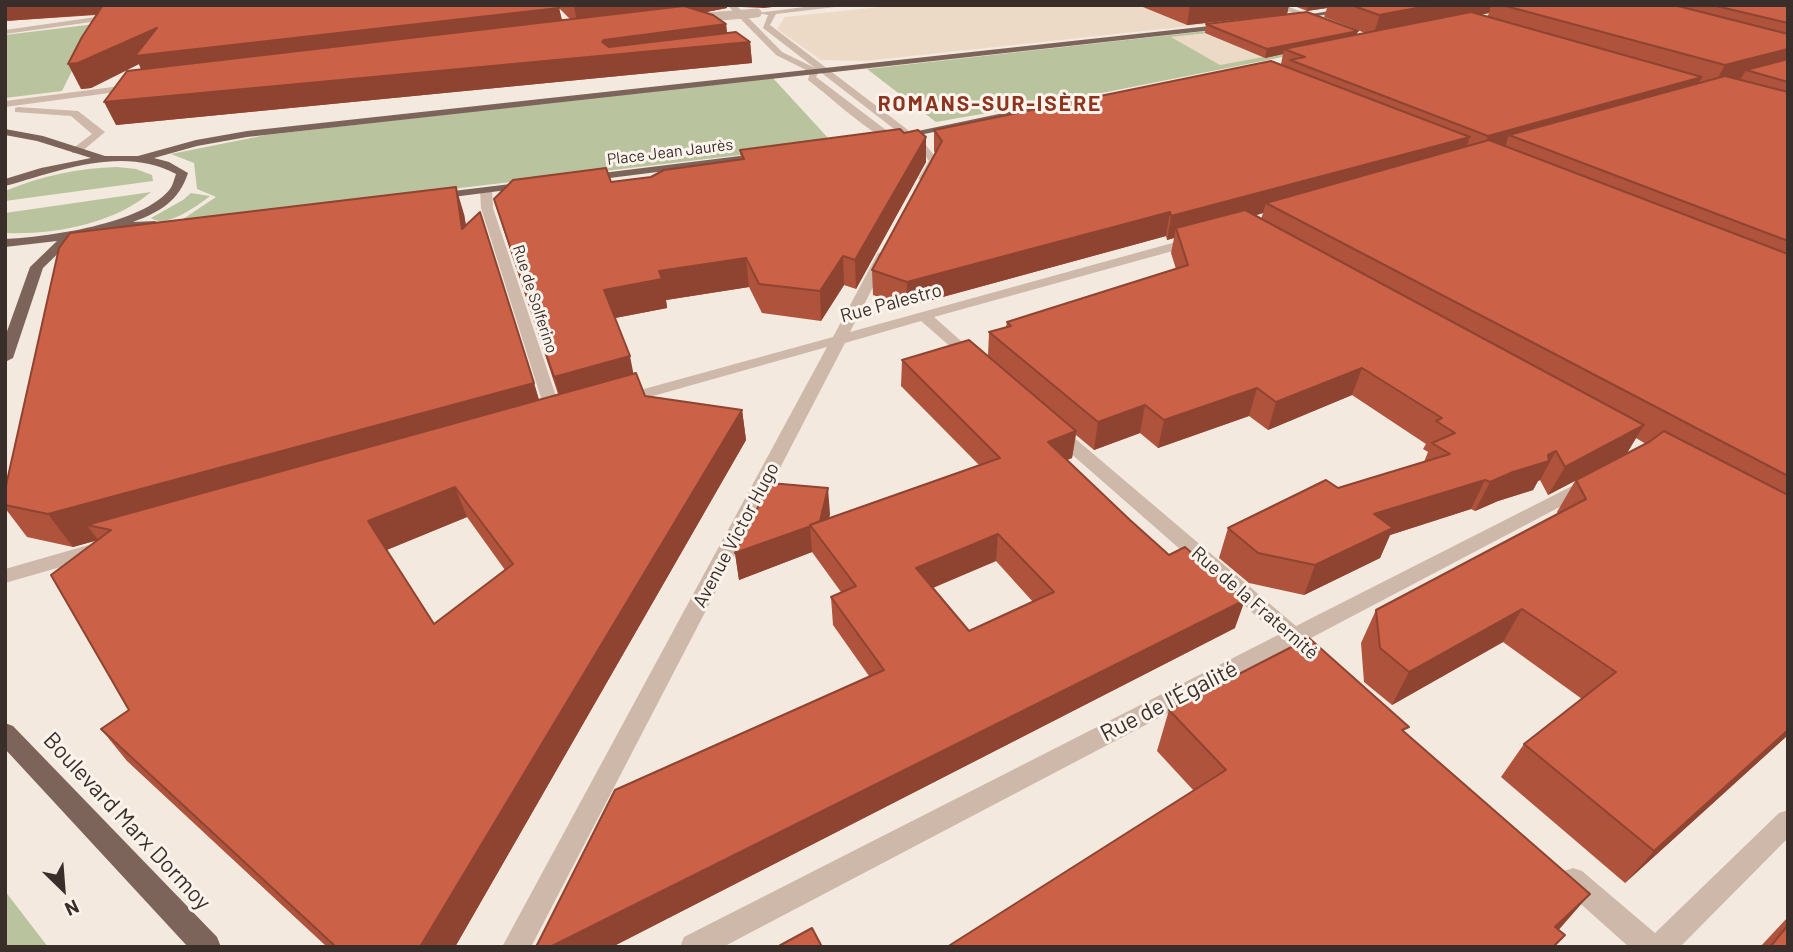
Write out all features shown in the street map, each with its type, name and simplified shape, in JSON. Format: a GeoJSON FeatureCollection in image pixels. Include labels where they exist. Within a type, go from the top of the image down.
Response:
{"type":"FeatureCollection","features":[{"type":"Feature","properties":{"kind":"main road"},"geometry":{"type":"LineString","coordinates":[[1282,19],[1385,5]]}},
{"type":"Feature","properties":{"kind":"main road"},"geometry":{"type":"LineString","coordinates":[[138,159],[195,143],[247,134],[818,67],[1244,24]]}},
{"type":"Feature","properties":{"kind":"main road"},"geometry":{"type":"LineString","coordinates":[[872,140],[1068,103]]}},
{"type":"Feature","properties":{"kind":"main road"},"geometry":{"type":"LineString","coordinates":[[5,132],[39,138],[76,151],[111,159]]}},
{"type":"Feature","properties":{"kind":"main road"},"geometry":{"type":"LineString","coordinates":[[36,173],[50,162],[63,146]]}},
{"type":"Feature","properties":{"kind":"main road","name":"Place Jean Jaurès"},"geometry":{"type":"LineString","coordinates":[[575,179],[774,155]]}},
{"type":"Feature","properties":{"kind":"main road"},"geometry":{"type":"LineString","coordinates":[[5,183],[36,173],[111,159],[138,159],[173,166],[182,173],[182,182],[175,193],[160,204],[110,226],[71,236],[10,243]]}},
{"type":"Feature","properties":{"kind":"main road"},"geometry":{"type":"LineString","coordinates":[[430,197],[536,184]]}},
{"type":"Feature","properties":{"kind":"main road"},"geometry":{"type":"LineString","coordinates":[[110,226],[168,225]]}},
{"type":"Feature","properties":{"kind":"main road"},"geometry":{"type":"LineString","coordinates":[[5,358],[37,267],[55,247],[71,236]]}},
{"type":"Feature","properties":{"kind":"main road"},"geometry":{"type":"LineString","coordinates":[[10,243],[29,253],[37,267]]}},
{"type":"Feature","properties":{"kind":"main road","name":"Boulevard Marx Dormoy"},"geometry":{"type":"LineString","coordinates":[[5,733],[207,947]]}},
{"type":"Feature","properties":{"kind":"street"},"geometry":{"type":"LineString","coordinates":[[99,34],[112,5]]}},
{"type":"Feature","properties":{"kind":"street"},"geometry":{"type":"LineString","coordinates":[[731,5],[753,32],[796,66],[818,67]]}},
{"type":"Feature","properties":{"kind":"street"},"geometry":{"type":"LineString","coordinates":[[697,18],[848,5]]}},
{"type":"Feature","properties":{"kind":"street"},"geometry":{"type":"LineString","coordinates":[[1276,5],[1333,25]]}},
{"type":"Feature","properties":{"kind":"street"},"geometry":{"type":"LineString","coordinates":[[1338,12],[1370,18]]}},
{"type":"Feature","properties":{"kind":"street"},"geometry":{"type":"LineString","coordinates":[[773,13],[766,26],[904,132],[900,136]]}},
{"type":"Feature","properties":{"kind":"street"},"geometry":{"type":"LineString","coordinates":[[5,32],[130,15]]}},
{"type":"Feature","properties":{"kind":"street"},"geometry":{"type":"LineString","coordinates":[[708,17],[727,28]]}},
{"type":"Feature","properties":{"kind":"street"},"geometry":{"type":"LineString","coordinates":[[818,67],[811,78],[887,136],[900,136],[924,148],[934,161],[915,196]]}},
{"type":"Feature","properties":{"kind":"street"},"geometry":{"type":"LineString","coordinates":[[5,105],[73,90],[142,87]]}},
{"type":"Feature","properties":{"kind":"street"},"geometry":{"type":"LineString","coordinates":[[5,105],[74,113],[94,131],[100,132],[76,151]]}},
{"type":"Feature","properties":{"kind":"street","name":"Rue de Solferino"},"geometry":{"type":"LineString","coordinates":[[486,190],[487,208],[555,418]]}},
{"type":"Feature","properties":{"kind":"street","name":"Rue Palestro"},"geometry":{"type":"LineString","coordinates":[[606,404],[1201,239]]}},
{"type":"Feature","properties":{"kind":"street","name":"Avenue Victor Hugo"},"geometry":{"type":"LineString","coordinates":[[516,947],[890,243]]}},
{"type":"Feature","properties":{"kind":"street"},"geometry":{"type":"LineString","coordinates":[[923,316],[991,375]]}},
{"type":"Feature","properties":{"kind":"street","name":"Rue de la Fraternité"},"geometry":{"type":"LineString","coordinates":[[1043,420],[1314,654]]}},
{"type":"Feature","properties":{"kind":"street","name":"Rue de l'Égalité"},"geometry":{"type":"LineString","coordinates":[[694,947],[1610,474]]}},
{"type":"Feature","properties":{"kind":"street"},"geometry":{"type":"LineString","coordinates":[[5,576],[119,544]]}},
{"type":"Feature","properties":{"kind":"street"},"geometry":{"type":"LineString","coordinates":[[1660,947],[1788,821]]}},
{"type":"Feature","properties":{"kind":"street"},"geometry":{"type":"LineString","coordinates":[[1561,869],[1650,947]]}},
{"type":"Feature","properties":{"kind":"green space"},"geometry":{"type":"Polygon","coordinates":[[[1304,20],[1363,41],[1107,92],[936,122],[867,69],[1304,20]]]}},
{"type":"Feature","properties":{"kind":"green space"},"geometry":{"type":"Polygon","coordinates":[[[95,24],[62,91],[5,98],[5,35],[95,24]]]}},
{"type":"Feature","properties":{"kind":"green space"},"geometry":{"type":"Polygon","coordinates":[[[772,77],[829,139],[808,147],[180,221],[216,197],[197,189],[194,163],[171,154],[266,135],[772,77]]]}},
{"type":"Feature","properties":{"kind":"green space"},"geometry":{"type":"Polygon","coordinates":[[[117,167],[136,169],[152,175],[153,181],[5,201],[5,191],[32,181],[74,171],[117,167]]]}},
{"type":"Feature","properties":{"kind":"green space"},"geometry":{"type":"Polygon","coordinates":[[[151,192],[136,203],[101,220],[43,232],[5,233],[5,213],[151,192]]]}},
{"type":"Feature","properties":{"kind":"green space"},"geometry":{"type":"Polygon","coordinates":[[[191,193],[210,196],[172,219],[157,221],[151,218],[183,200],[191,193]]]}},
{"type":"Feature","properties":{"kind":"green space"},"geometry":{"type":"Polygon","coordinates":[[[5,891],[48,947],[5,947],[5,891]]]}},
{"type":"Feature","properties":{"kind":"shaded area"},"geometry":{"type":"Polygon","coordinates":[[[899,5],[1267,5],[1274,13],[1265,18],[865,61],[821,60],[777,29],[785,17],[899,5]]]}},
{"type":"Feature","properties":{"kind":"shaded area"},"geometry":{"type":"Polygon","coordinates":[[[1296,23],[1351,41],[1220,65],[1171,37],[1296,23]]]}},
{"type":"Feature","properties":{"kind":"building"},"geometry":{"type":"Polygon","coordinates":[[[103,5],[557,5],[559,8],[135,56],[157,28],[78,63],[68,64],[103,5]]]}},
{"type":"Feature","properties":{"kind":"building"},"geometry":{"type":"Polygon","coordinates":[[[1351,5],[1433,5],[1379,15],[1351,5]]]}},
{"type":"Feature","properties":{"kind":"building"},"geometry":{"type":"Polygon","coordinates":[[[1502,5],[1674,5],[1788,34],[1788,49],[1725,65],[1502,5]]]}},
{"type":"Feature","properties":{"kind":"building"},"geometry":{"type":"Polygon","coordinates":[[[1712,5],[1788,5],[1788,23],[1712,5]]]}},
{"type":"Feature","properties":{"kind":"building"},"geometry":{"type":"Polygon","coordinates":[[[684,6],[713,15],[726,24],[602,42],[609,47],[736,32],[750,42],[104,102],[127,71],[684,6]]]}},
{"type":"Feature","properties":{"kind":"building"},"geometry":{"type":"Polygon","coordinates":[[[1307,12],[1358,31],[1267,49],[1206,24],[1307,12]]]}},
{"type":"Feature","properties":{"kind":"building"},"geometry":{"type":"Polygon","coordinates":[[[1471,12],[1702,77],[1488,136],[1290,60],[1305,57],[1284,49],[1471,12]]]}},
{"type":"Feature","properties":{"kind":"building"},"geometry":{"type":"Polygon","coordinates":[[[1788,59],[1788,82],[1746,70],[1788,59]]]}},
{"type":"Feature","properties":{"kind":"building"},"geometry":{"type":"Polygon","coordinates":[[[1271,61],[1470,137],[1171,216],[1170,212],[907,282],[872,270],[942,141],[934,130],[1271,61]]]}},
{"type":"Feature","properties":{"kind":"building"},"geometry":{"type":"Polygon","coordinates":[[[1725,76],[1788,92],[1788,241],[1509,135],[1725,76]]]}},
{"type":"Feature","properties":{"kind":"building"},"geometry":{"type":"Polygon","coordinates":[[[900,129],[904,133],[918,130],[926,137],[855,260],[843,256],[820,291],[759,284],[746,258],[659,271],[662,279],[604,290],[630,356],[554,377],[494,199],[513,180],[606,168],[611,182],[651,177],[664,170],[744,159],[740,150],[900,129]]]}},
{"type":"Feature","properties":{"kind":"building"},"geometry":{"type":"Polygon","coordinates":[[[1489,140],[1788,254],[1788,476],[1266,203],[1489,140]]]}},
{"type":"Feature","properties":{"kind":"building"},"geometry":{"type":"Polygon","coordinates":[[[456,187],[462,229],[480,212],[534,383],[48,514],[5,505],[5,490],[59,248],[70,233],[456,187]]]}},
{"type":"Feature","properties":{"kind":"building"},"geometry":{"type":"Polygon","coordinates":[[[1245,210],[1644,425],[1565,467],[1556,451],[1548,455],[1549,461],[1490,482],[1485,480],[1374,514],[1393,528],[1315,565],[1258,553],[1228,528],[1326,480],[1338,488],[1450,454],[1432,443],[1455,433],[1436,421],[1442,418],[1362,368],[1276,402],[1257,388],[1164,420],[1145,405],[1098,422],[989,332],[1011,326],[1007,322],[1188,265],[1176,228],[1245,210]]]}},
{"type":"Feature","properties":{"kind":"building"},"geometry":{"type":"Polygon","coordinates":[[[969,340],[1076,431],[1048,442],[1130,520],[1169,555],[1185,547],[1245,600],[550,947],[536,947],[615,790],[884,670],[831,597],[856,586],[810,525],[1000,458],[902,360],[969,340]],[[998,534],[916,568],[969,631],[1054,592],[998,534]]]}},
{"type":"Feature","properties":{"kind":"building"},"geometry":{"type":"Polygon","coordinates":[[[636,373],[645,396],[742,410],[420,947],[336,947],[101,729],[129,710],[51,575],[111,530],[87,525],[636,373]],[[455,487],[368,521],[434,624],[513,564],[455,487]]]}},
{"type":"Feature","properties":{"kind":"building"},"geometry":{"type":"Polygon","coordinates":[[[1664,431],[1788,495],[1788,730],[1654,851],[1524,744],[1616,672],[1522,609],[1409,672],[1380,648],[1376,610],[1586,499],[1576,480],[1649,442],[1664,431]]]}},
{"type":"Feature","properties":{"kind":"building"},"geometry":{"type":"Polygon","coordinates":[[[770,483],[828,488],[820,521],[735,553],[770,483]]]}},
{"type":"Feature","properties":{"kind":"building"},"geometry":{"type":"Polygon","coordinates":[[[1309,638],[1409,727],[1402,730],[1590,894],[1555,927],[1565,935],[1553,947],[947,947],[1226,770],[1169,710],[1309,638]]]}},
{"type":"Feature","properties":{"kind":"building"},"geometry":{"type":"Polygon","coordinates":[[[1788,925],[1788,947],[1770,947],[1788,925]]]}},
{"type":"Feature","properties":{"kind":"building"},"geometry":{"type":"Polygon","coordinates":[[[812,928],[822,947],[777,947],[812,928]]]}},
{"type":"Feature","properties":{"kind":"district","name":"ROMANS-SUR-ISÈRE"},"geometry":{"type":"Point","coordinates":[990,104]}}]}
